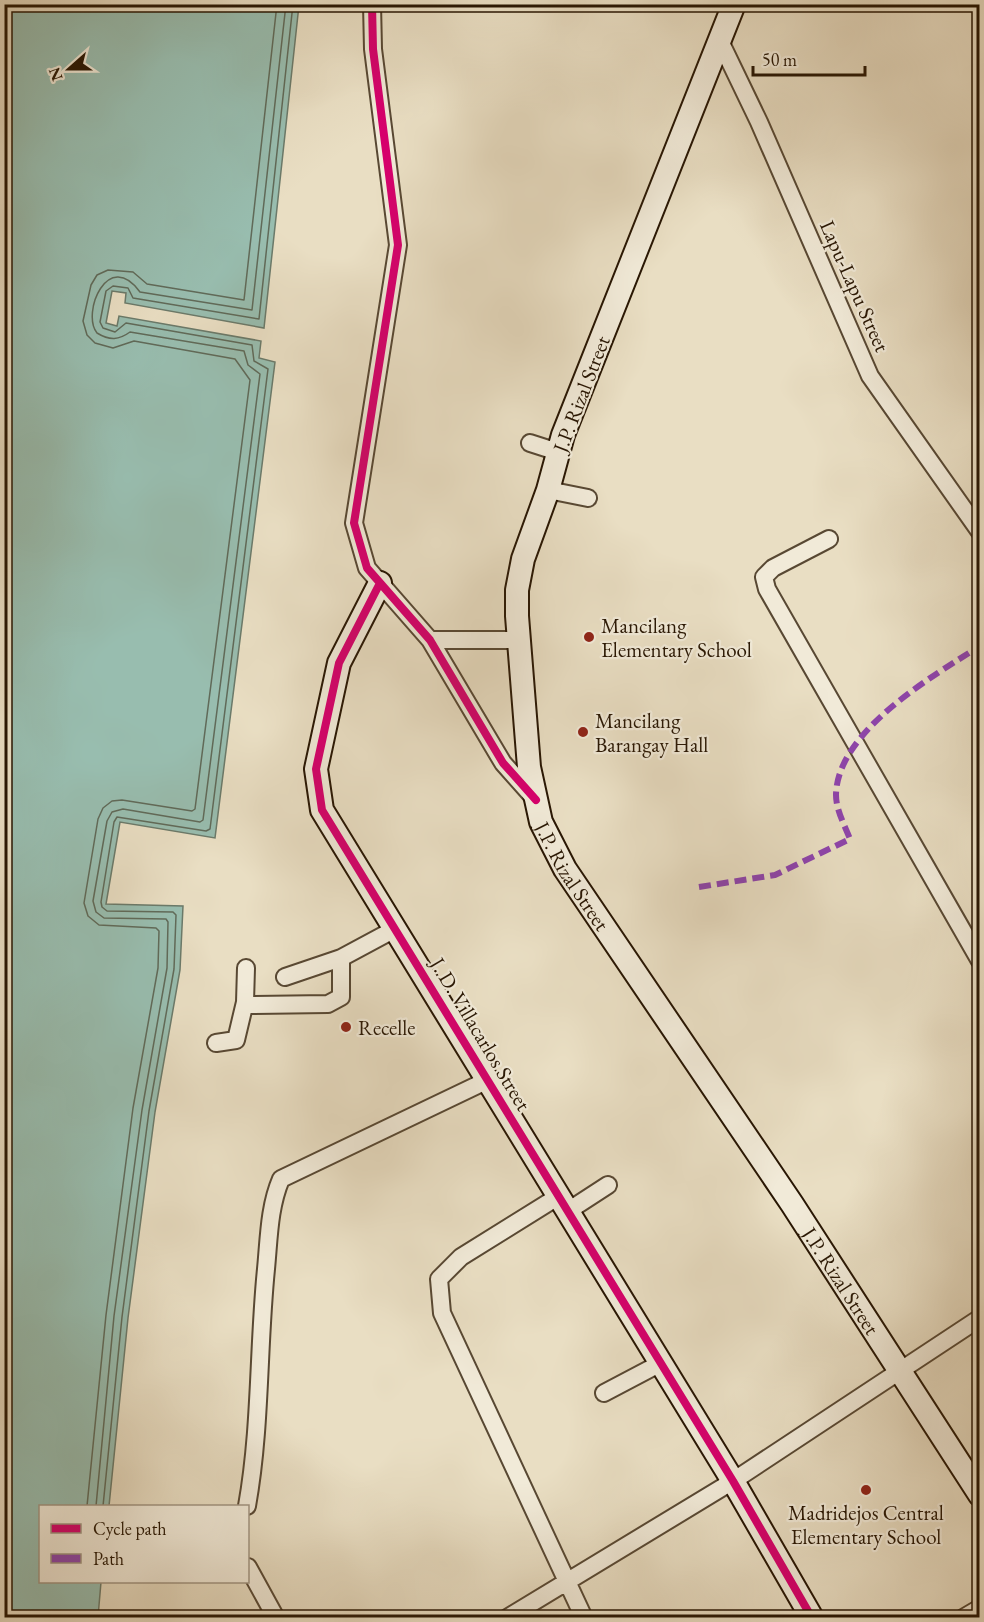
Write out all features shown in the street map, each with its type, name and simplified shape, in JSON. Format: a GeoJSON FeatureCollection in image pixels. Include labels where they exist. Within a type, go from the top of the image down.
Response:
{"type":"FeatureCollection","features":[{"type":"Feature","properties":{"kind":"main road","name":"J.P. Rizal Street"},"geometry":{"type":"LineString","coordinates":[[734,4],[558,453],[548,490],[523,559],[517,590],[518,640],[526,738],[536,800],[549,842],[565,869],[792,1204],[980,1495]]}},
{"type":"Feature","properties":{"kind":"main road","name":"J. D. Villacarlos Street"},"geometry":{"type":"LineString","coordinates":[[380,584],[339,663],[316,768],[322,810],[661,1362],[812,1617]]}},
{"type":"Feature","properties":{"kind":"street"},"geometry":{"type":"LineString","coordinates":[[372,4],[373,49],[398,245],[354,522],[367,568],[430,640],[503,763],[536,800]]}},
{"type":"Feature","properties":{"kind":"street","name":"Lapu-Lapu Street"},"geometry":{"type":"LineString","coordinates":[[720,41],[759,122],[870,376],[980,532]]}},
{"type":"Feature","properties":{"kind":"street"},"geometry":{"type":"LineString","coordinates":[[530,443],[558,453]]}},
{"type":"Feature","properties":{"kind":"street"},"geometry":{"type":"LineString","coordinates":[[548,490],[588,498]]}},
{"type":"Feature","properties":{"kind":"street"},"geometry":{"type":"LineString","coordinates":[[829,539],[773,568],[764,577],[767,589],[980,961]]}},
{"type":"Feature","properties":{"kind":"street"},"geometry":{"type":"LineString","coordinates":[[430,640],[518,640]]}},
{"type":"Feature","properties":{"kind":"street"},"geometry":{"type":"LineString","coordinates":[[285,977],[341,958],[396,929]]}},
{"type":"Feature","properties":{"kind":"street"},"geometry":{"type":"LineString","coordinates":[[245,1002],[251,1005],[317,1005],[337,1001],[341,997],[341,958]]}},
{"type":"Feature","properties":{"kind":"street"},"geometry":{"type":"LineString","coordinates":[[216,1043],[236,1040],[245,1002],[246,968]]}},
{"type":"Feature","properties":{"kind":"street"},"geometry":{"type":"LineString","coordinates":[[246,1505],[254,1468],[264,1285],[273,1198],[281,1179],[488,1080]]}},
{"type":"Feature","properties":{"kind":"street"},"geometry":{"type":"LineString","coordinates":[[584,1617],[442,1313],[439,1279],[461,1257],[563,1203],[608,1185]]}},
{"type":"Feature","properties":{"kind":"street"},"geometry":{"type":"LineString","coordinates":[[507,1617],[733,1481],[980,1318]]}},
{"type":"Feature","properties":{"kind":"street"},"geometry":{"type":"LineString","coordinates":[[604,1393],[661,1362]]}},
{"type":"Feature","properties":{"kind":"street"},"geometry":{"type":"LineString","coordinates":[[249,1569],[276,1617]]}},
{"type":"Feature","properties":{"kind":"street"},"geometry":{"type":"LineString","coordinates":[[963,1617],[980,1608]]}},
{"type":"Feature","properties":{"kind":"water"},"geometry":{"type":"Polygon","coordinates":[[[5,4],[299,5],[264,328],[125,303],[126,293],[112,291],[106,323],[117,326],[119,316],[261,341],[259,358],[275,362],[215,838],[120,822],[106,904],[183,906],[180,970],[155,1112],[128,1318],[109,1505],[39,1505],[39,1583],[101,1583],[98,1617],[5,1617],[5,4]]]}},
{"type":"Feature","properties":{"kind":"marked path"},"geometry":{"type":"LineString","coordinates":[[980,620],[980,631]]}},
{"type":"Feature","properties":{"kind":"marked path"},"geometry":{"type":"LineString","coordinates":[[699,887],[775,875],[850,839],[839,812],[836,795],[841,771],[852,749],[870,728],[914,689],[980,646]]}},
{"type":"Feature","properties":{"kind":"cycle path"},"geometry":{"type":"LineString","coordinates":[[372,4],[373,49],[398,245],[354,523],[367,568],[430,640],[503,763],[536,800]]}},
{"type":"Feature","properties":{"kind":"cycle path"},"geometry":{"type":"LineString","coordinates":[[380,583],[339,663],[316,769],[322,810],[733,1481],[812,1618]]}},
{"type":"Feature","properties":{"kind":"place","name":"Mancilang Elementary School"},"geometry":{"type":"Point","coordinates":[589,637]}},
{"type":"Feature","properties":{"kind":"place","name":"Mancilang Barangay Hall"},"geometry":{"type":"Point","coordinates":[583,732]}},
{"type":"Feature","properties":{"kind":"place","name":"Recelle"},"geometry":{"type":"Point","coordinates":[346,1027]}},
{"type":"Feature","properties":{"kind":"place","name":"Madridejos Central Elementary School"},"geometry":{"type":"Point","coordinates":[866,1490]}}]}
